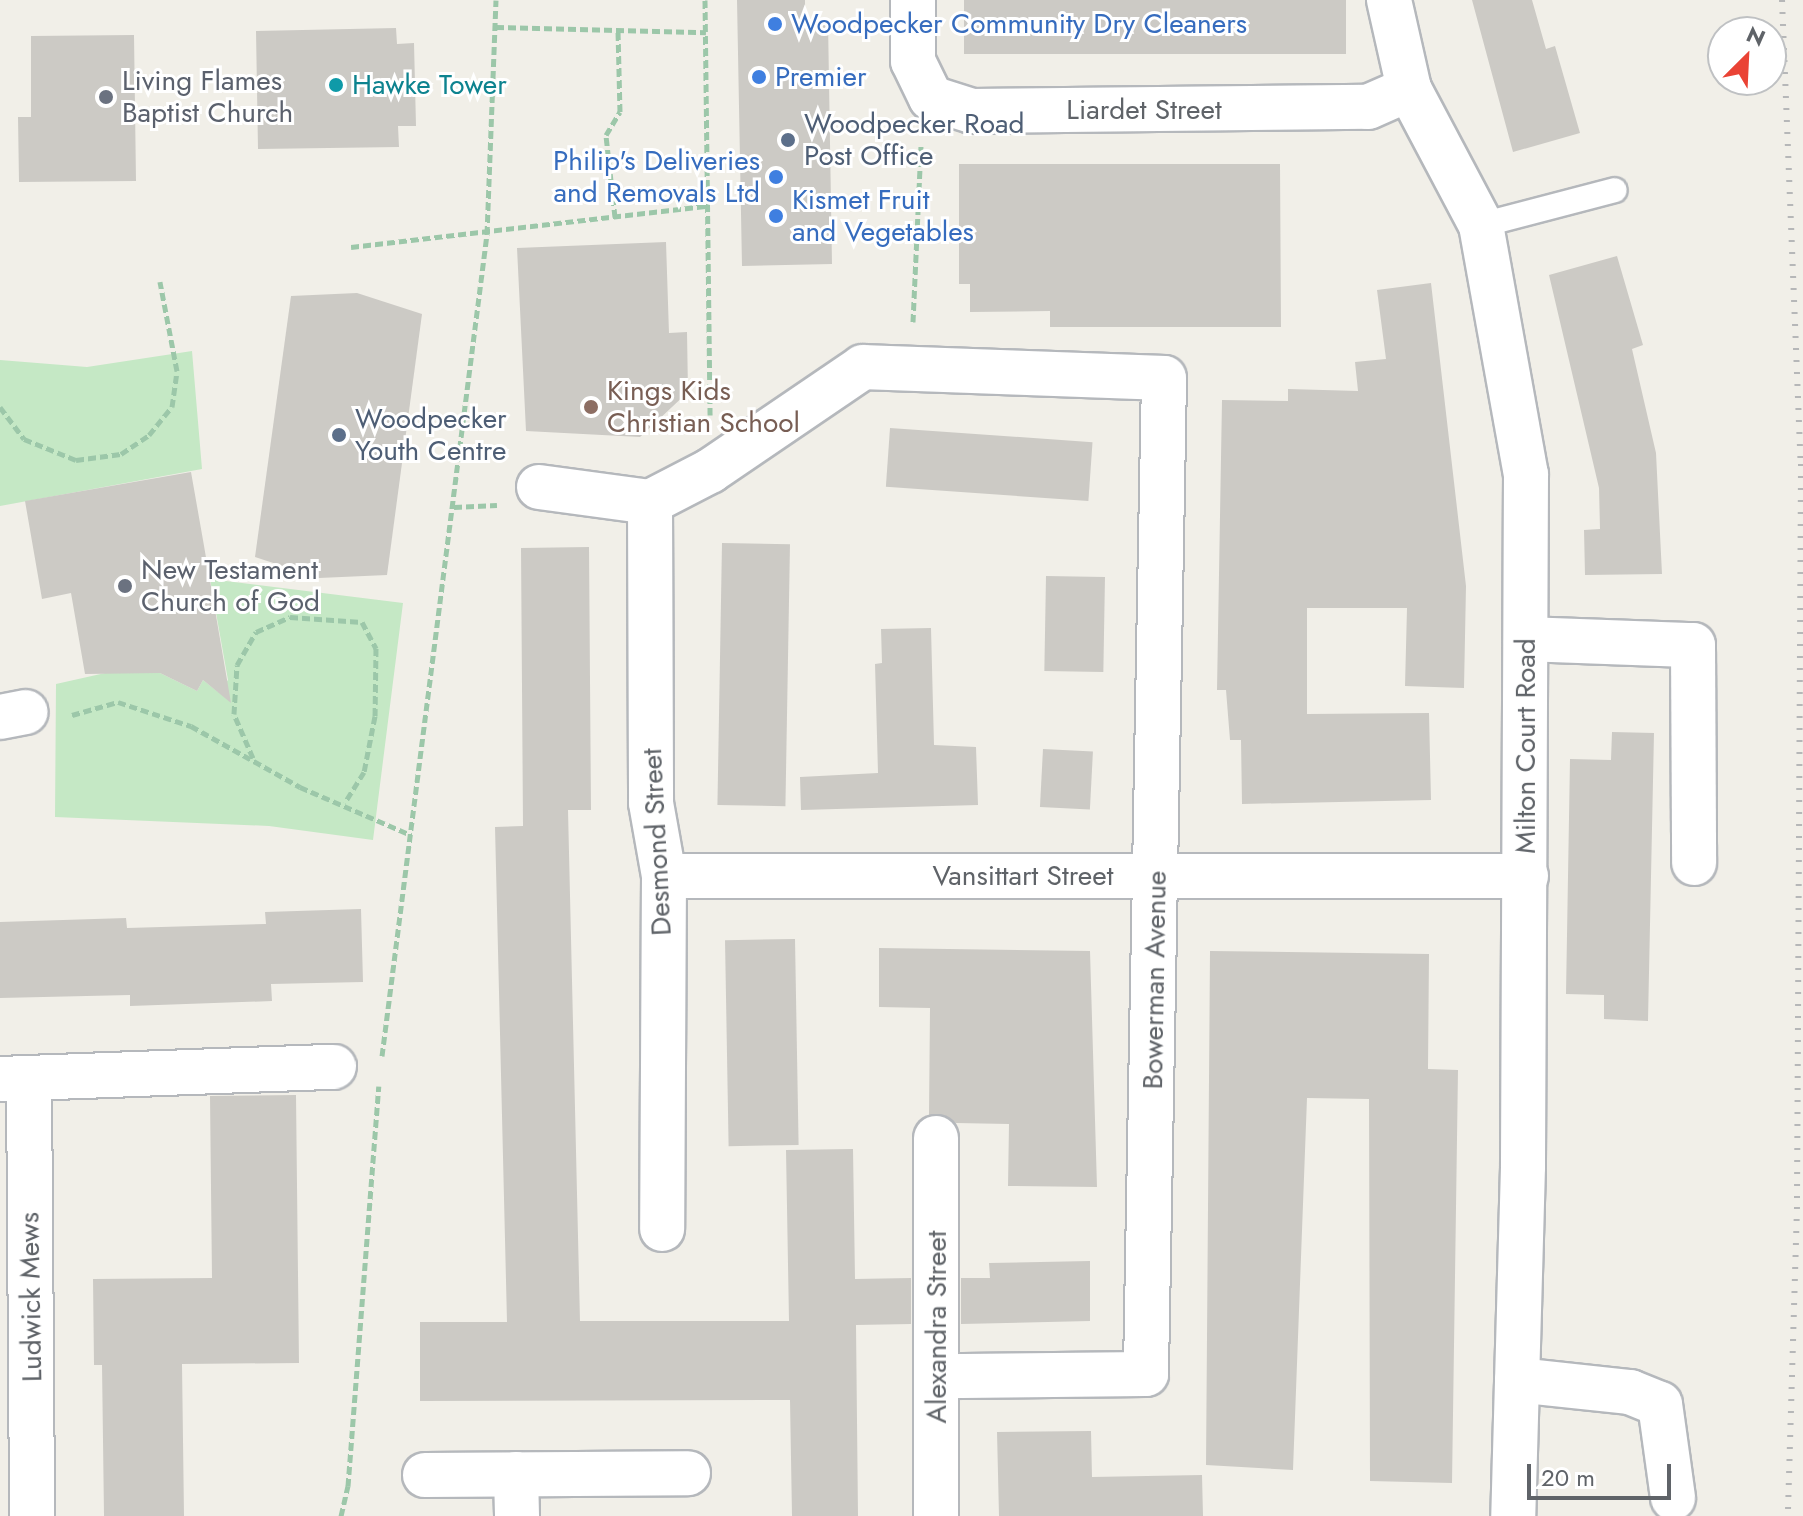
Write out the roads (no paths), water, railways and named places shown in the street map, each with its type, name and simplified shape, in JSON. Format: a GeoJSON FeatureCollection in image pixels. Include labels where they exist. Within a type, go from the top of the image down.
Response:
{"type":"FeatureCollection","features":[{"type":"Feature","properties":{"kind":"street","name":"Liardet Street"},"geometry":{"type":"LineString","coordinates":[[913,0],[913,61],[931,98],[972,111],[1368,107],[1409,89]]}},
{"type":"Feature","properties":{"kind":"street","name":"Milton Court Road"},"geometry":{"type":"LineString","coordinates":[[1389,0],[1409,89],[1481,225],[1526,474],[1526,876],[1513,1516]]}},
{"type":"Feature","properties":{"kind":"street","name":"Bowerman Avenue"},"geometry":{"type":"LineString","coordinates":[[650,502],[710,471],[863,367],[1164,378],[1146,1374],[939,1376]]}},
{"type":"Feature","properties":{"kind":"street"},"geometry":{"type":"LineString","coordinates":[[539,487],[650,502]]}},
{"type":"Feature","properties":{"kind":"street","name":"Desmond Street"},"geometry":{"type":"LineString","coordinates":[[650,502],[651,803],[664,876],[662,1229]]}},
{"type":"Feature","properties":{"kind":"street"},"geometry":{"type":"LineString","coordinates":[[1526,639],[1693,645],[1694,863]]}},
{"type":"Feature","properties":{"kind":"street","name":"Vansittart Street"},"geometry":{"type":"LineString","coordinates":[[664,876],[1526,876]]}},
{"type":"Feature","properties":{"kind":"street","name":"Ludwick Mews"},"geometry":{"type":"LineString","coordinates":[[32,1516],[14,1078],[334,1067]]}},
{"type":"Feature","properties":{"kind":"street","name":"Alexandra Street"},"geometry":{"type":"LineString","coordinates":[[936,1138],[939,1376],[936,1516]]}},
{"type":"Feature","properties":{"kind":"street"},"geometry":{"type":"LineString","coordinates":[[1517,1380],[1630,1392],[1660,1404],[1673,1498]]}},
{"type":"Feature","properties":{"kind":"street"},"geometry":{"type":"LineString","coordinates":[[425,1475],[517,1495],[688,1473]]}},
{"type":"Feature","properties":{"kind":"lane"},"geometry":{"type":"LineString","coordinates":[[1481,225],[1615,190]]}},
{"type":"Feature","properties":{"kind":"railway"},"geometry":{"type":"LineString","coordinates":[[1782,0],[1801,464],[1797,1207],[1788,1516]]}},
{"type":"Feature","properties":{"kind":"place","name":"Woodpecker Community Dry Cleaners"},"geometry":{"type":"Point","coordinates":[775,24]}},
{"type":"Feature","properties":{"kind":"place","name":"Premier"},"geometry":{"type":"Point","coordinates":[759,77]}},
{"type":"Feature","properties":{"kind":"place","name":"Hawke Tower"},"geometry":{"type":"Point","coordinates":[336,85]}},
{"type":"Feature","properties":{"kind":"place","name":"Living Flames Baptist Church"},"geometry":{"type":"Point","coordinates":[106,97]}},
{"type":"Feature","properties":{"kind":"place","name":"Woodpecker Road Post Office"},"geometry":{"type":"Point","coordinates":[788,140]}},
{"type":"Feature","properties":{"kind":"place","name":"Philip's Deliveries and Removals Ltd"},"geometry":{"type":"Point","coordinates":[776,177]}},
{"type":"Feature","properties":{"kind":"place","name":"Kismet Fruit and Vegetables"},"geometry":{"type":"Point","coordinates":[776,216]}},
{"type":"Feature","properties":{"kind":"place","name":"Kings Kids Christian School"},"geometry":{"type":"Point","coordinates":[591,407]}},
{"type":"Feature","properties":{"kind":"place","name":"Woodpecker Youth Centre"},"geometry":{"type":"Point","coordinates":[339,435]}},
{"type":"Feature","properties":{"kind":"place","name":"New Testament Church of God"},"geometry":{"type":"Point","coordinates":[125,586]}}]}
